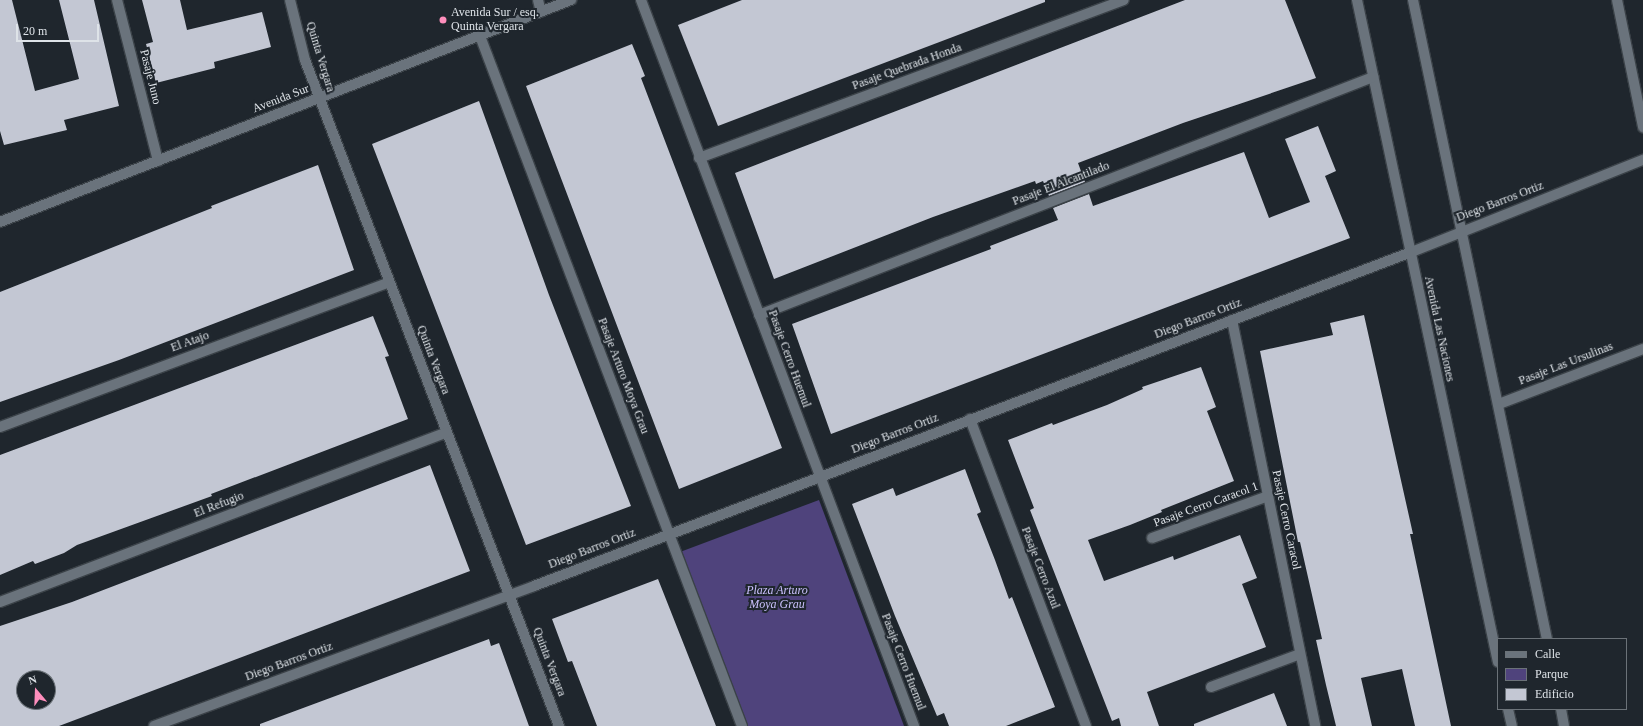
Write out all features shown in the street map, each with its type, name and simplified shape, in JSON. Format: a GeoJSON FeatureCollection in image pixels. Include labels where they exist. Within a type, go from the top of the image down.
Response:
{"type":"FeatureCollection","features":[{"type":"Feature","properties":{"kind":"street","name":"Pasaje Juno"},"geometry":{"type":"LineString","coordinates":[[117,0],[158,161]]}},
{"type":"Feature","properties":{"kind":"street","name":"Quinta Vergara"},"geometry":{"type":"LineString","coordinates":[[290,0],[305,60],[319,98],[510,594],[559,726]]}},
{"type":"Feature","properties":{"kind":"street"},"geometry":{"type":"LineString","coordinates":[[538,0],[541,12]]}},
{"type":"Feature","properties":{"kind":"street","name":"Avenida Sur"},"geometry":{"type":"LineString","coordinates":[[1,219],[158,161],[571,0]]}},
{"type":"Feature","properties":{"kind":"street","name":"Pasaje Cerro Huemul"},"geometry":{"type":"LineString","coordinates":[[641,0],[759,314],[818,477],[914,726]]}},
{"type":"Feature","properties":{"kind":"street","name":"Pasaje Quebrada Honda"},"geometry":{"type":"LineString","coordinates":[[700,158],[1124,0]]}},
{"type":"Feature","properties":{"kind":"street","name":"Avenida Las Naciones"},"geometry":{"type":"LineString","coordinates":[[1357,0],[1409,253],[1497,657]]}},
{"type":"Feature","properties":{"kind":"street"},"geometry":{"type":"LineString","coordinates":[[1413,0],[1499,404],[1546,638]]}},
{"type":"Feature","properties":{"kind":"street"},"geometry":{"type":"LineString","coordinates":[[1617,0],[1643,128]]}},
{"type":"Feature","properties":{"kind":"street","name":"Pasaje Arturo Moya Grau"},"geometry":{"type":"LineString","coordinates":[[480,36],[742,726]]}},
{"type":"Feature","properties":{"kind":"street","name":"Pasaje El Alcantilado"},"geometry":{"type":"LineString","coordinates":[[759,314],[1373,77]]}},
{"type":"Feature","properties":{"kind":"street","name":"Diego Barros Ortiz"},"geometry":{"type":"LineString","coordinates":[[154,726],[510,594],[970,420],[1409,253],[1462,230],[1643,160]]}},
{"type":"Feature","properties":{"kind":"street","name":"El Atajo"},"geometry":{"type":"LineString","coordinates":[[0,427],[389,282]]}},
{"type":"Feature","properties":{"kind":"street","name":"Pasaje Cerro Caracol"},"geometry":{"type":"LineString","coordinates":[[1232,320],[1315,726]]}},
{"type":"Feature","properties":{"kind":"street","name":"Pasaje Las Ursulinas"},"geometry":{"type":"LineString","coordinates":[[1499,404],[1643,349]]}},
{"type":"Feature","properties":{"kind":"street","name":"Pasaje Cerro Azul"},"geometry":{"type":"LineString","coordinates":[[970,420],[1086,726]]}},
{"type":"Feature","properties":{"kind":"street","name":"El Refugio"},"geometry":{"type":"LineString","coordinates":[[0,602],[447,432]]}},
{"type":"Feature","properties":{"kind":"street","name":"Pasaje Cerro Caracol 1"},"geometry":{"type":"LineString","coordinates":[[1152,538],[1268,496]]}},
{"type":"Feature","properties":{"kind":"street"},"geometry":{"type":"LineString","coordinates":[[1211,687],[1300,654]]}},
{"type":"Feature","properties":{"kind":"street"},"geometry":{"type":"LineString","coordinates":[[1508,710],[1512,726]]}},
{"type":"Feature","properties":{"kind":"street"},"geometry":{"type":"LineString","coordinates":[[1561,710],[1564,726]]}},
{"type":"Feature","properties":{"kind":"green space","name":"Plaza Arturo Moya Grau"},"geometry":{"type":"Polygon","coordinates":[[[819,500],[904,726],[747,726],[680,552],[819,500]]]}},
{"type":"Feature","properties":{"kind":"building"},"geometry":{"type":"Polygon","coordinates":[[[0,0],[12,0],[35,91],[79,79],[59,0],[94,0],[119,106],[64,120],[67,130],[4,145],[0,131],[0,0]]]}},
{"type":"Feature","properties":{"kind":"building"},"geometry":{"type":"Polygon","coordinates":[[[142,0],[180,0],[187,30],[262,12],[271,47],[214,62],[215,68],[156,83],[146,44],[153,42],[142,0]]]}},
{"type":"Feature","properties":{"kind":"building"},"geometry":{"type":"Polygon","coordinates":[[[742,0],[1045,0],[1045,2],[718,126],[678,25],[742,0]]]}},
{"type":"Feature","properties":{"kind":"building"},"geometry":{"type":"Polygon","coordinates":[[[1185,0],[1285,0],[1316,78],[1183,123],[1078,163],[1085,182],[1049,196],[1043,181],[1036,184],[1035,181],[933,217],[774,279],[735,173],[1185,0]]]}},
{"type":"Feature","properties":{"kind":"building"},"geometry":{"type":"Polygon","coordinates":[[[632,44],[645,76],[641,78],[782,448],[679,489],[526,86],[632,44]]]}},
{"type":"Feature","properties":{"kind":"building"},"geometry":{"type":"Polygon","coordinates":[[[479,101],[549,295],[631,506],[526,545],[372,144],[479,101]]]}},
{"type":"Feature","properties":{"kind":"building"},"geometry":{"type":"Polygon","coordinates":[[[1318,126],[1336,171],[1325,176],[1350,238],[831,434],[792,324],[991,249],[990,246],[1058,220],[1053,208],[1089,194],[1093,206],[1244,152],[1269,218],[1310,202],[1285,139],[1318,126]]]}},
{"type":"Feature","properties":{"kind":"building"},"geometry":{"type":"Polygon","coordinates":[[[318,165],[354,270],[119,360],[0,402],[0,292],[212,208],[211,206],[318,165]]]}},
{"type":"Feature","properties":{"kind":"building"},"geometry":{"type":"Polygon","coordinates":[[[1364,315],[1413,534],[1410,534],[1451,726],[1415,726],[1402,669],[1361,678],[1372,726],[1336,726],[1316,640],[1322,639],[1300,542],[1298,542],[1260,351],[1333,335],[1330,323],[1364,315]]]}},
{"type":"Feature","properties":{"kind":"building"},"geometry":{"type":"Polygon","coordinates":[[[373,316],[389,356],[385,357],[408,419],[211,494],[212,496],[77,545],[64,553],[35,564],[33,561],[0,575],[0,455],[373,316]]]}},
{"type":"Feature","properties":{"kind":"building"},"geometry":{"type":"Polygon","coordinates":[[[1201,367],[1216,407],[1207,411],[1234,481],[1161,510],[1162,512],[1130,525],[1088,540],[1104,581],[1173,556],[1174,560],[1240,535],[1257,578],[1242,584],[1266,647],[1147,692],[1159,726],[1121,726],[1119,718],[1112,721],[1030,510],[1034,508],[1008,440],[1052,423],[1053,425],[1107,405],[1143,389],[1142,387],[1201,367]]]}},
{"type":"Feature","properties":{"kind":"building"},"geometry":{"type":"Polygon","coordinates":[[[430,465],[470,571],[59,726],[0,726],[0,626],[72,602],[430,465]]]}},
{"type":"Feature","properties":{"kind":"building"},"geometry":{"type":"Polygon","coordinates":[[[965,469],[981,512],[977,514],[1009,599],[1012,597],[1055,707],[1006,726],[949,726],[944,713],[937,716],[895,616],[852,504],[893,488],[896,496],[965,469]]]}},
{"type":"Feature","properties":{"kind":"building"},"geometry":{"type":"Polygon","coordinates":[[[658,579],[716,726],[597,726],[572,661],[568,662],[552,619],[658,579]]]}},
{"type":"Feature","properties":{"kind":"building"},"geometry":{"type":"Polygon","coordinates":[[[489,639],[491,646],[499,643],[529,726],[260,726],[260,724],[489,639]]]}},
{"type":"Feature","properties":{"kind":"building"},"geometry":{"type":"Polygon","coordinates":[[[1274,693],[1287,726],[1194,726],[1194,724],[1274,693]]]}},
{"type":"Feature","properties":{"kind":"place","name":"Avenida Sur / esq. Quinta Vergara"},"geometry":{"type":"Point","coordinates":[443,20]}}]}
